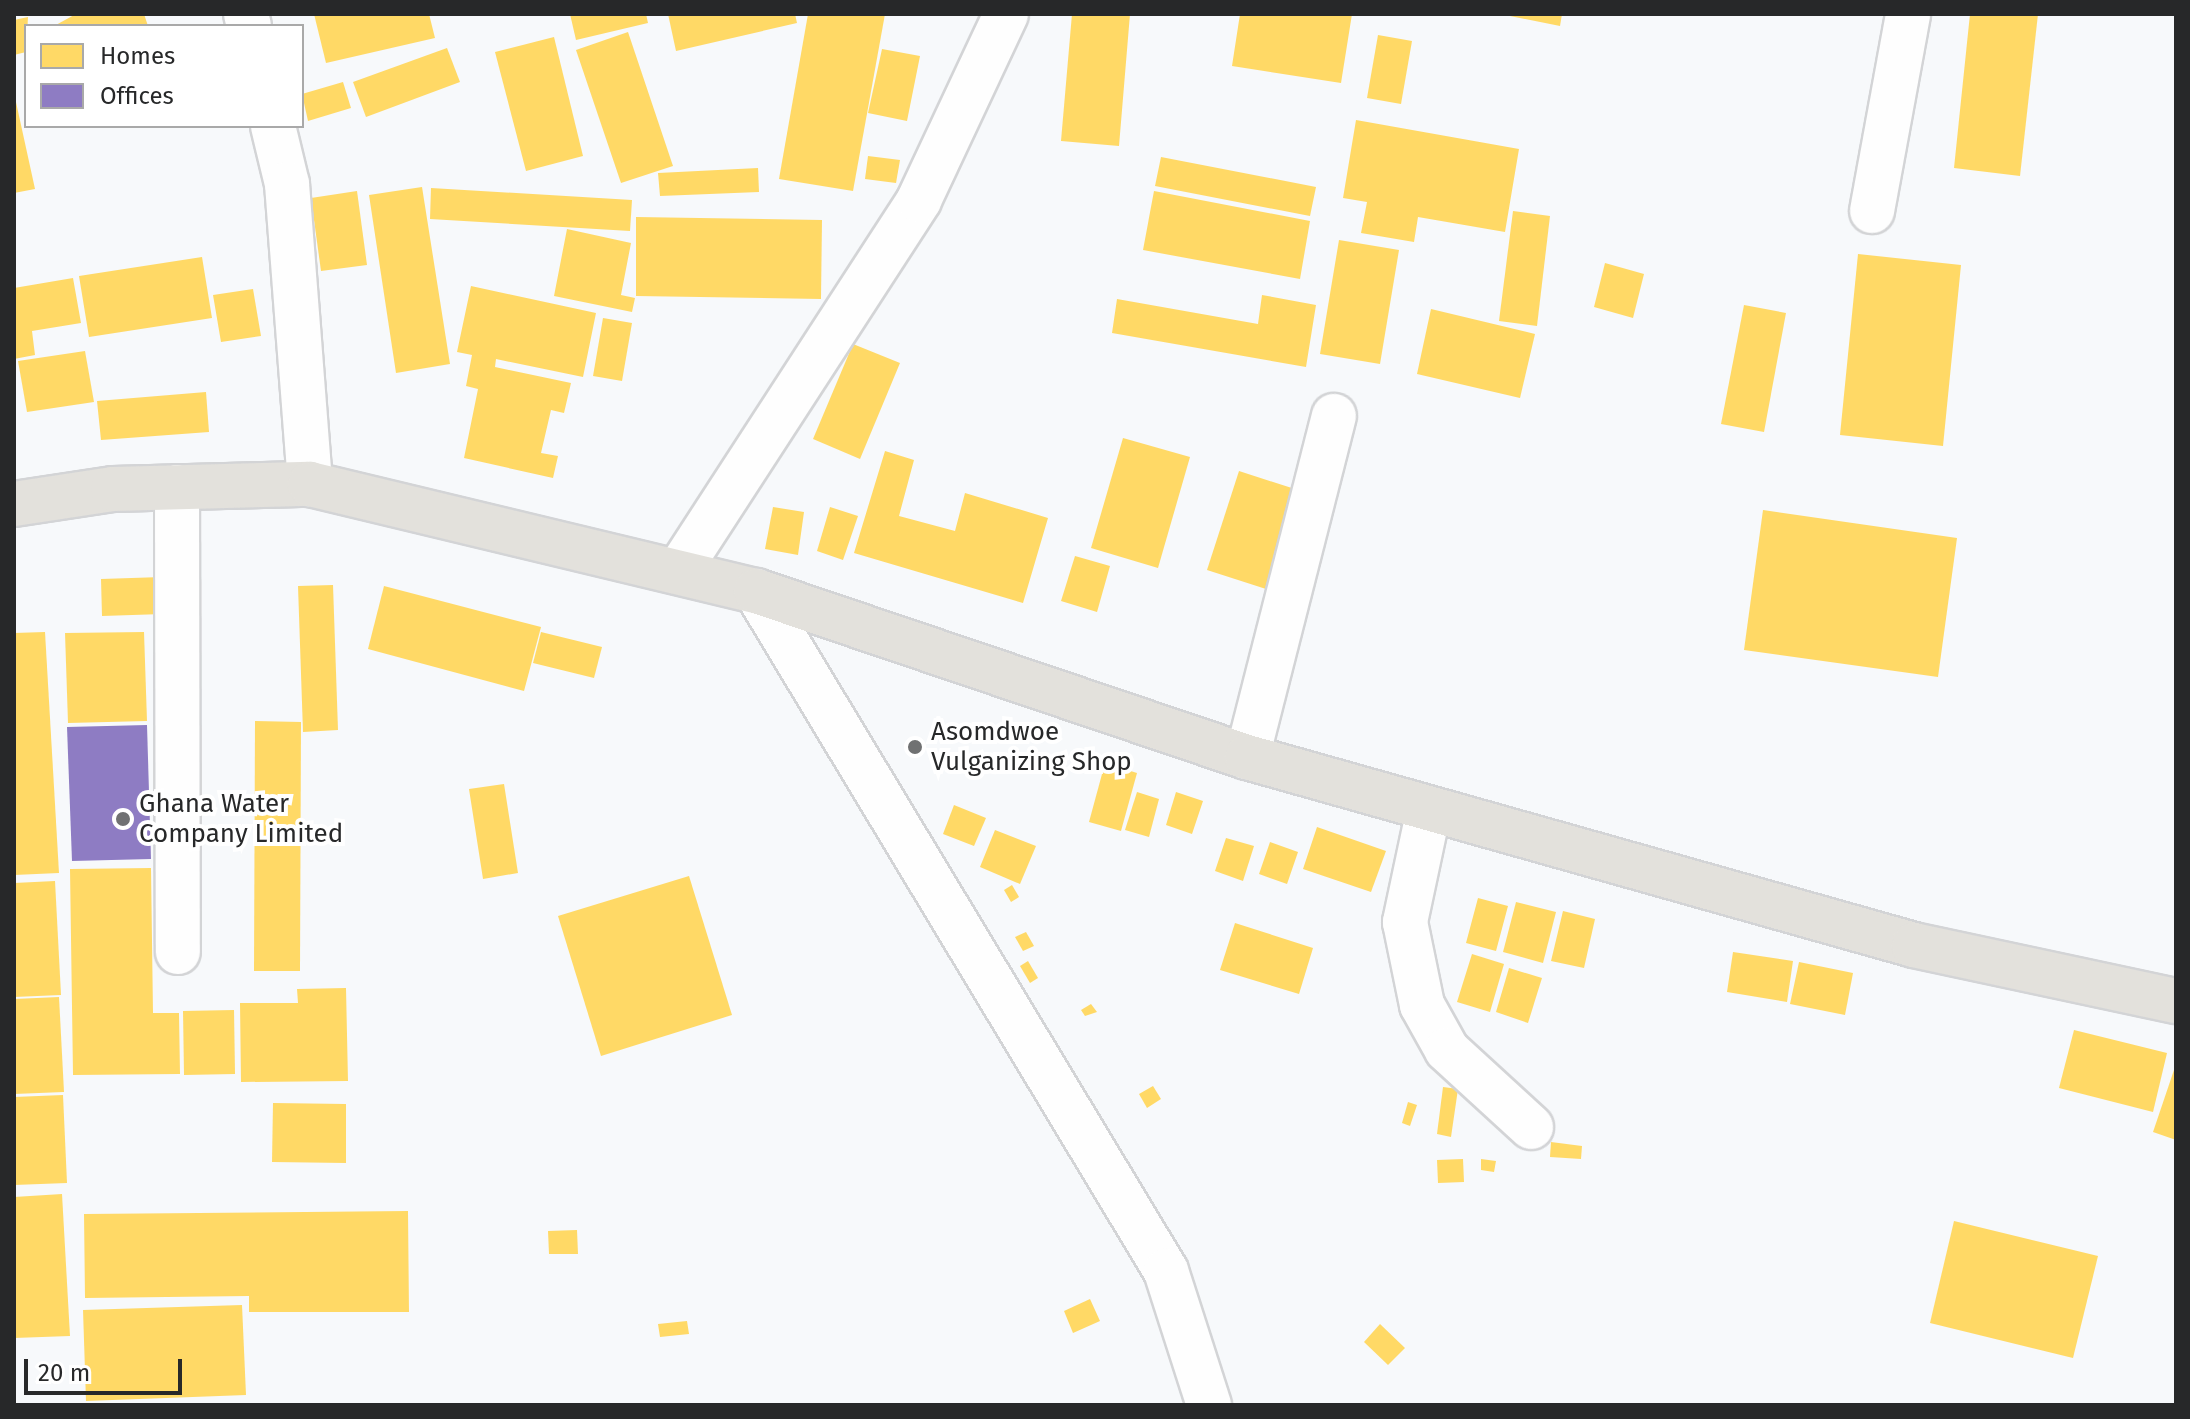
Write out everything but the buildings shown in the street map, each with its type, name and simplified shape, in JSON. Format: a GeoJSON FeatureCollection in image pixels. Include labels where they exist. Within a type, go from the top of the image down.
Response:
{"type":"FeatureCollection","features":[{"type":"Feature","properties":{"kind":"main road"},"geometry":{"type":"LineString","coordinates":[[14,504],[113,489],[310,484],[679,570],[756,591],[1247,757],[1914,945],[2176,1001]]}},
{"type":"Feature","properties":{"kind":"street"},"geometry":{"type":"LineString","coordinates":[[679,570],[919,200],[1006,14]]}},
{"type":"Feature","properties":{"kind":"street"},"geometry":{"type":"LineString","coordinates":[[1872,211],[1908,14]]}},
{"type":"Feature","properties":{"kind":"street"},"geometry":{"type":"LineString","coordinates":[[273,128],[287,184],[310,484]]}},
{"type":"Feature","properties":{"kind":"street"},"geometry":{"type":"LineString","coordinates":[[1247,757],[1334,416]]}},
{"type":"Feature","properties":{"kind":"street"},"geometry":{"type":"LineString","coordinates":[[177,487],[178,952]]}},
{"type":"Feature","properties":{"kind":"street"},"geometry":{"type":"LineString","coordinates":[[756,591],[1166,1271],[1209,1405]]}},
{"type":"Feature","properties":{"kind":"street"},"geometry":{"type":"LineString","coordinates":[[1429,809],[1405,922],[1422,1005],[1447,1050],[1531,1127]]}},
{"type":"Feature","properties":{"kind":"place","name":"Asomdwoe Vulganizing Shop"},"geometry":{"type":"Point","coordinates":[915,747]}},
{"type":"Feature","properties":{"kind":"place","name":"Ghana Water Company Limited"},"geometry":{"type":"Point","coordinates":[123,819]}}]}
